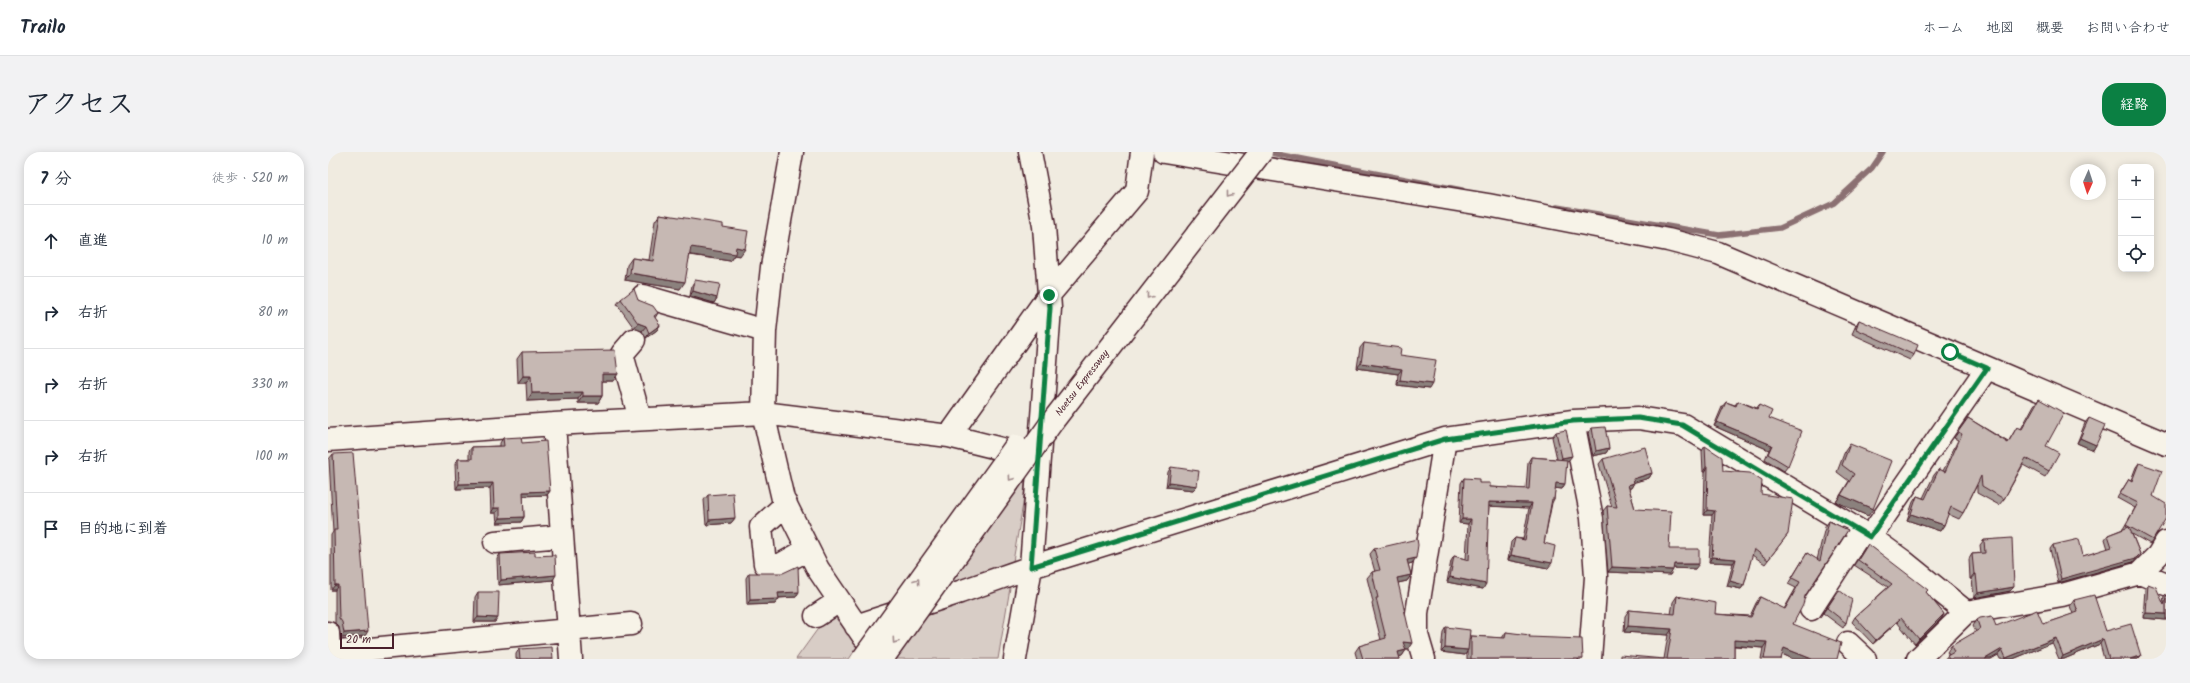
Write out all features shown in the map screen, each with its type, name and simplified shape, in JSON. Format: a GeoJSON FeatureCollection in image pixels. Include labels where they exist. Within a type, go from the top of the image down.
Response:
{"type":"FeatureCollection","features":[{"type":"Feature","properties":{"kind":"main road"},"geometry":{"type":"LineString","coordinates":[[792,152],[772,267],[764,331],[763,413],[786,504],[818,569],[856,626],[881,659]]}},
{"type":"Feature","properties":{"kind":"main road"},"geometry":{"type":"LineString","coordinates":[[1015,659],[1031,567],[1050,308],[1044,226],[1030,152]]}},
{"type":"Feature","properties":{"kind":"main road"},"geometry":{"type":"LineString","coordinates":[[949,436],[1049,295],[1137,191],[1142,152]]}},
{"type":"Feature","properties":{"kind":"main road"},"geometry":{"type":"LineString","coordinates":[[1164,152],[1488,205],[1668,240],[1718,253],[2166,444]]}},
{"type":"Feature","properties":{"kind":"main road","name":"Noetsu Expressway"},"geometry":{"type":"LineString","coordinates":[[863,659],[990,481],[1242,152]]}},
{"type":"Feature","properties":{"kind":"main road","name":"Noetsu Expressway"},"geometry":{"type":"LineString","coordinates":[[881,659],[1052,422],[1261,152]]}},
{"type":"Feature","properties":{"kind":"main road"},"geometry":{"type":"LineString","coordinates":[[643,296],[764,331]]}},
{"type":"Feature","properties":{"kind":"main road"},"geometry":{"type":"LineString","coordinates":[[634,340],[622,354],[640,419]]}},
{"type":"Feature","properties":{"kind":"main road"},"geometry":{"type":"LineString","coordinates":[[1812,609],[1987,368]]}},
{"type":"Feature","properties":{"kind":"main road"},"geometry":{"type":"LineString","coordinates":[[328,440],[554,424],[763,413],[949,436],[1039,458]]}},
{"type":"Feature","properties":{"kind":"main road"},"geometry":{"type":"LineString","coordinates":[[856,626],[1031,567],[1445,439],[1573,421],[1638,418],[1682,425],[1865,534],[1903,561],[1966,612]]}},
{"type":"Feature","properties":{"kind":"main road"},"geometry":{"type":"LineString","coordinates":[[1573,421],[1592,518],[1596,577],[1590,659]]}},
{"type":"Feature","properties":{"kind":"main road"},"geometry":{"type":"LineString","coordinates":[[554,424],[572,659]]}},
{"type":"Feature","properties":{"kind":"main road"},"geometry":{"type":"LineString","coordinates":[[1424,659],[1417,634],[1417,613],[1445,439]]}},
{"type":"Feature","properties":{"kind":"main road"},"geometry":{"type":"LineString","coordinates":[[786,504],[761,527],[765,564],[780,566],[808,549]]}},
{"type":"Feature","properties":{"kind":"main road"},"geometry":{"type":"LineString","coordinates":[[495,542],[562,536]]}},
{"type":"Feature","properties":{"kind":"main road"},"geometry":{"type":"LineString","coordinates":[[1918,659],[1966,612],[2062,595],[2140,573],[2158,555],[2166,542]]}},
{"type":"Feature","properties":{"kind":"main road"},"geometry":{"type":"LineString","coordinates":[[2140,573],[2166,584]]}},
{"type":"Feature","properties":{"kind":"main road"},"geometry":{"type":"LineString","coordinates":[[816,616],[839,601]]}},
{"type":"Feature","properties":{"kind":"main road"},"geometry":{"type":"LineString","coordinates":[[328,634],[330,653],[631,624]]}},
{"type":"Feature","properties":{"kind":"main road"},"geometry":{"type":"LineString","coordinates":[[1848,643],[1865,659]]}},
{"type":"Feature","properties":{"kind":"shaded area"},"geometry":{"type":"Polygon","coordinates":[[[1026,474],[1023,504],[1012,567],[940,592],[1026,474]]]}},
{"type":"Feature","properties":{"kind":"shaded area"},"geometry":{"type":"Polygon","coordinates":[[[1005,583],[1010,588],[998,659],[893,659],[929,608],[1005,583]]]}},
{"type":"Feature","properties":{"kind":"shaded area"},"geometry":{"type":"Polygon","coordinates":[[[834,616],[858,646],[849,659],[796,659],[822,623],[834,616]]]}},
{"type":"Feature","properties":{"kind":"building"},"geometry":{"type":"Polygon","coordinates":[[[660,214],[723,224],[723,227],[748,231],[745,249],[736,247],[735,254],[691,247],[685,282],[630,273],[632,258],[653,261],[660,214]]]}},
{"type":"Feature","properties":{"kind":"building"},"geometry":{"type":"Polygon","coordinates":[[[695,280],[720,284],[717,298],[693,291],[695,280]]]}},
{"type":"Feature","properties":{"kind":"building"},"geometry":{"type":"Polygon","coordinates":[[[634,289],[638,300],[653,306],[658,313],[654,316],[660,325],[649,333],[646,326],[638,323],[621,299],[634,289]]]}},
{"type":"Feature","properties":{"kind":"building"},"geometry":{"type":"Polygon","coordinates":[[[1859,320],[1918,345],[1914,355],[1856,329],[1859,320]]]}},
{"type":"Feature","properties":{"kind":"building"},"geometry":{"type":"Polygon","coordinates":[[[1364,343],[1401,348],[1400,355],[1436,360],[1432,384],[1400,380],[1402,369],[1361,363],[1364,343]]]}},
{"type":"Feature","properties":{"kind":"building"},"geometry":{"type":"Polygon","coordinates":[[[615,350],[618,374],[602,374],[602,396],[583,396],[583,392],[532,393],[531,376],[523,376],[522,352],[615,350]]]}},
{"type":"Feature","properties":{"kind":"building"},"geometry":{"type":"Polygon","coordinates":[[[2039,399],[2064,413],[2046,446],[2059,453],[2049,471],[2026,458],[2004,499],[1982,486],[1981,476],[1963,513],[1951,507],[1944,525],[1911,514],[1917,496],[1925,499],[1939,469],[1945,472],[1962,434],[1958,432],[1968,418],[2008,443],[2017,427],[2022,429],[2039,399]]]}},
{"type":"Feature","properties":{"kind":"building"},"geometry":{"type":"Polygon","coordinates":[[[1738,401],[1757,409],[1759,405],[1772,411],[1769,418],[1802,431],[1788,466],[1768,454],[1772,445],[1717,422],[1726,402],[1736,406],[1738,401]]]}},
{"type":"Feature","properties":{"kind":"building"},"geometry":{"type":"Polygon","coordinates":[[[2089,418],[2105,425],[2096,445],[2080,438],[2089,418]]]}},
{"type":"Feature","properties":{"kind":"building"},"geometry":{"type":"Polygon","coordinates":[[[1605,427],[1609,448],[1596,451],[1592,428],[1605,427]]]}},
{"type":"Feature","properties":{"kind":"building"},"geometry":{"type":"Polygon","coordinates":[[[1566,430],[1572,456],[1562,458],[1556,432],[1566,430]]]}},
{"type":"Feature","properties":{"kind":"building"},"geometry":{"type":"Polygon","coordinates":[[[521,437],[522,443],[546,441],[550,491],[523,492],[524,517],[500,518],[500,508],[494,508],[493,483],[459,484],[458,459],[472,459],[472,447],[504,446],[503,438],[521,437]]]}},
{"type":"Feature","properties":{"kind":"building"},"geometry":{"type":"Polygon","coordinates":[[[1850,444],[1892,461],[1873,509],[1841,495],[1854,474],[1842,465],[1850,444]]]}},
{"type":"Feature","properties":{"kind":"building"},"geometry":{"type":"Polygon","coordinates":[[[1705,446],[1722,457],[1723,471],[1750,473],[1762,481],[1761,494],[1793,499],[1788,534],[1768,560],[1754,549],[1744,585],[1730,581],[1736,559],[1712,557],[1715,511],[1707,510],[1708,467],[1706,467],[1705,446]]]}},
{"type":"Feature","properties":{"kind":"building"},"geometry":{"type":"Polygon","coordinates":[[[1645,447],[1652,473],[1633,479],[1634,483],[1628,485],[1635,509],[1671,511],[1669,549],[1699,549],[1699,564],[1674,564],[1673,570],[1612,567],[1607,506],[1617,507],[1603,459],[1645,447]]]}},
{"type":"Feature","properties":{"kind":"building"},"geometry":{"type":"Polygon","coordinates":[[[353,453],[368,631],[344,633],[342,622],[339,618],[338,585],[335,585],[334,530],[337,530],[333,454],[353,453]]]}},
{"type":"Feature","properties":{"kind":"building"},"geometry":{"type":"Polygon","coordinates":[[[1531,457],[1567,460],[1565,484],[1556,483],[1544,543],[1555,546],[1552,563],[1511,555],[1515,538],[1525,540],[1532,503],[1489,502],[1486,584],[1450,577],[1454,556],[1469,560],[1471,519],[1462,519],[1464,478],[1479,479],[1479,483],[1490,483],[1490,487],[1529,489],[1531,457]]]}},
{"type":"Feature","properties":{"kind":"building"},"geometry":{"type":"Polygon","coordinates":[[[2139,463],[2162,471],[2153,496],[2166,504],[2166,518],[2153,540],[2126,525],[2138,503],[2120,494],[2129,479],[2132,481],[2139,463]]]}},
{"type":"Feature","properties":{"kind":"building"},"geometry":{"type":"Polygon","coordinates":[[[1171,467],[1199,471],[1197,486],[1169,482],[1171,467]]]}},
{"type":"Feature","properties":{"kind":"building"},"geometry":{"type":"Polygon","coordinates":[[[733,493],[735,518],[709,520],[708,495],[733,493]]]}},
{"type":"Feature","properties":{"kind":"building"},"geometry":{"type":"Polygon","coordinates":[[[1829,521],[1848,530],[1805,596],[1803,605],[1793,624],[1841,643],[1837,659],[1812,659],[1784,648],[1781,659],[1764,659],[1767,642],[1734,640],[1734,659],[1667,659],[1672,629],[1628,626],[1629,610],[1675,614],[1677,596],[1716,603],[1715,614],[1751,617],[1760,597],[1785,609],[1800,582],[1792,578],[1807,553],[1820,561],[1829,521]]]}},
{"type":"Feature","properties":{"kind":"building"},"geometry":{"type":"Polygon","coordinates":[[[2129,527],[2140,554],[2136,558],[2061,579],[2053,545],[2079,539],[2083,556],[2112,547],[2108,535],[2129,527]]]}},
{"type":"Feature","properties":{"kind":"building"},"geometry":{"type":"Polygon","coordinates":[[[2012,538],[2014,587],[1978,593],[1972,554],[1985,553],[1984,540],[2012,538]]]}},
{"type":"Feature","properties":{"kind":"building"},"geometry":{"type":"Polygon","coordinates":[[[1417,539],[1418,545],[1416,558],[1407,560],[1411,575],[1397,578],[1412,643],[1403,642],[1406,650],[1398,652],[1400,659],[1363,659],[1359,646],[1386,638],[1376,598],[1378,598],[1372,572],[1380,570],[1374,549],[1417,539]]]}},
{"type":"Feature","properties":{"kind":"building"},"geometry":{"type":"Polygon","coordinates":[[[1868,544],[1928,590],[1926,592],[1944,614],[1919,639],[1901,618],[1876,640],[1855,617],[1892,584],[1858,560],[1868,544]]]}},
{"type":"Feature","properties":{"kind":"building"},"geometry":{"type":"Polygon","coordinates":[[[535,552],[535,556],[555,555],[556,575],[501,580],[500,554],[535,552]]]}},
{"type":"Feature","properties":{"kind":"building"},"geometry":{"type":"Polygon","coordinates":[[[798,566],[799,592],[778,593],[779,599],[750,600],[749,573],[783,573],[798,566]]]}},
{"type":"Feature","properties":{"kind":"building"},"geometry":{"type":"Polygon","coordinates":[[[2148,584],[2156,587],[2164,605],[2166,598],[2166,614],[2146,613],[2148,584]]]}},
{"type":"Feature","properties":{"kind":"building"},"geometry":{"type":"Polygon","coordinates":[[[1839,590],[1852,600],[1846,623],[1827,608],[1839,590]]]}},
{"type":"Feature","properties":{"kind":"building"},"geometry":{"type":"Polygon","coordinates":[[[478,592],[499,592],[498,618],[478,617],[478,592]]]}},
{"type":"Feature","properties":{"kind":"building"},"geometry":{"type":"Polygon","coordinates":[[[2094,595],[2106,631],[2131,624],[2141,656],[2129,659],[2109,659],[2103,639],[2063,656],[2056,638],[2006,658],[2002,649],[1985,659],[1949,659],[1947,656],[1954,652],[1951,646],[1980,629],[1977,620],[1980,618],[1992,616],[1996,626],[2037,610],[2043,624],[2078,612],[2074,600],[2094,595]]]}},
{"type":"Feature","properties":{"kind":"building"},"geometry":{"type":"Polygon","coordinates":[[[1446,627],[1470,630],[1468,650],[1445,648],[1446,627]]]}},
{"type":"Feature","properties":{"kind":"building"},"geometry":{"type":"Polygon","coordinates":[[[1506,632],[1530,635],[1529,637],[1582,639],[1583,659],[1471,659],[1471,636],[1505,638],[1506,632]]]}},
{"type":"Feature","properties":{"kind":"building"},"geometry":{"type":"Polygon","coordinates":[[[552,647],[553,659],[520,659],[519,649],[552,647]]]}},
{"type":"Feature","properties":{"kind":"building"},"geometry":{"type":"Polygon","coordinates":[[[1620,655],[1664,659],[1620,659],[1620,655]]]}},
{"type":"Feature","properties":{"kind":"waterway"},"geometry":{"type":"LineString","coordinates":[[1266,152],[1462,190]]}},
{"type":"Feature","properties":{"kind":"waterway"},"geometry":{"type":"LineString","coordinates":[[1557,207],[1719,235],[1780,228],[1834,203],[1872,168],[1883,152]]}},
{"type":"Feature","properties":{"kind":"route"},"geometry":{"type":"LineString","coordinates":[[1049,295],[1050,308],[1031,567],[1445,439],[1573,421],[1638,418],[1682,425],[1870,537],[1987,368],[1950,352]]}}]}
